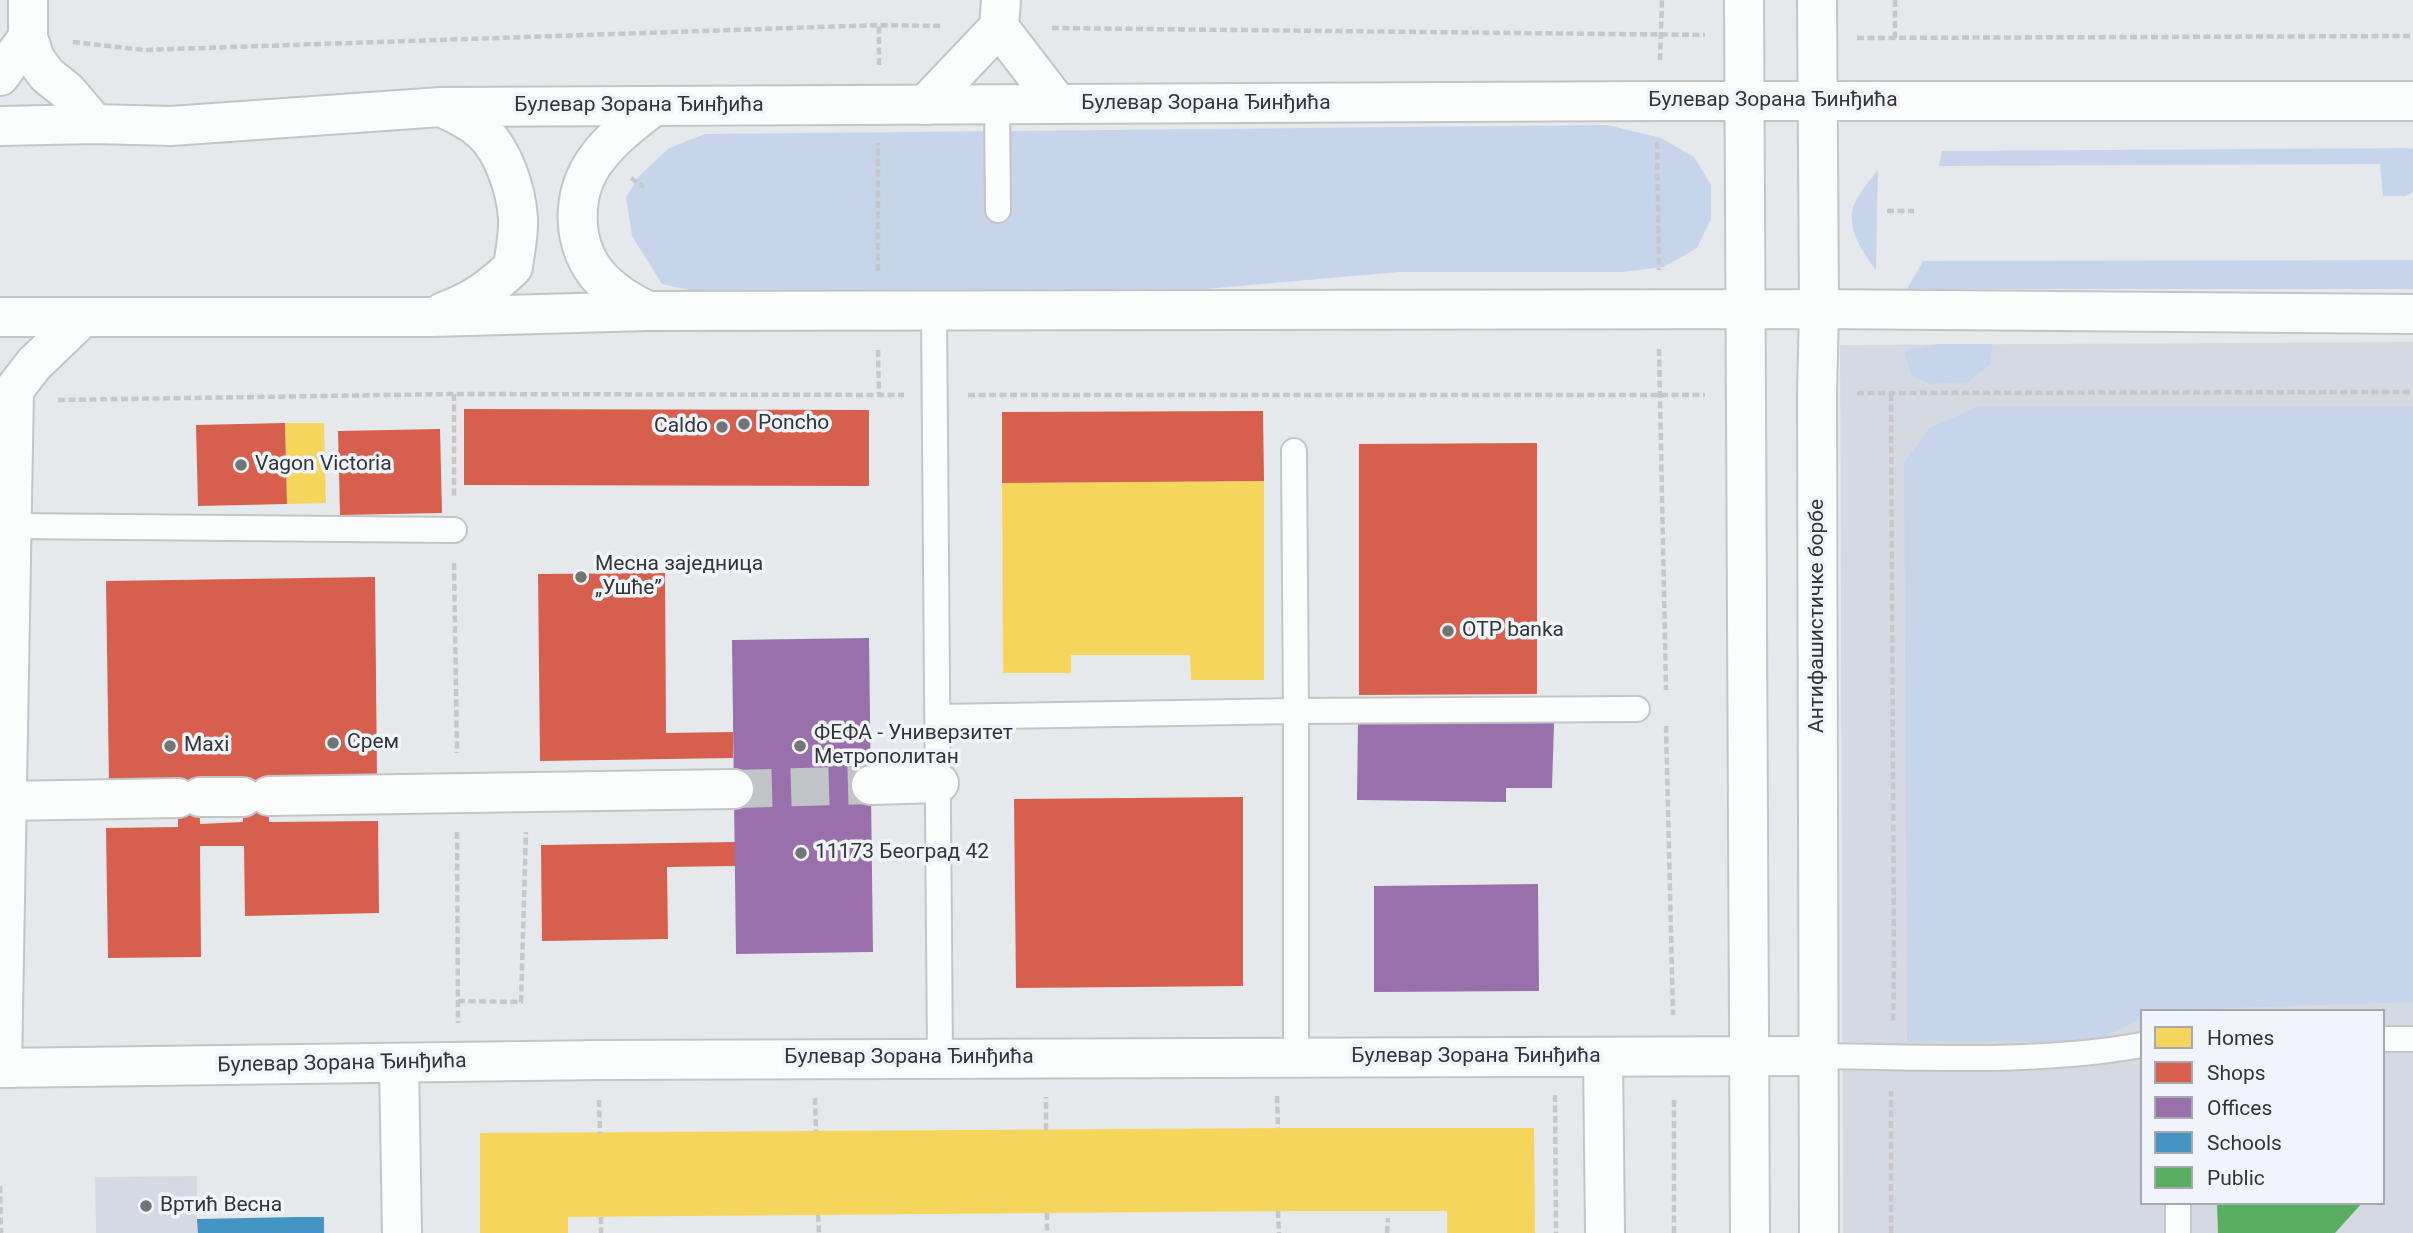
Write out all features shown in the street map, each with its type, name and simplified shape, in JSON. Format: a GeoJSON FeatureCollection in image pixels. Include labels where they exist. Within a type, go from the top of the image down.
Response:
{"type":"FeatureCollection","features":[{"type":"Feature","properties":{"kind":"street"},"geometry":{"type":"LineString","coordinates":[[1744,0],[1750,1233]]}},
{"type":"Feature","properties":{"kind":"street","name":"Антифашистичке борбе"},"geometry":{"type":"LineString","coordinates":[[1816,0],[1819,309],[1819,1233]]}},
{"type":"Feature","properties":{"kind":"street"},"geometry":{"type":"LineString","coordinates":[[925,105],[1000,14],[1058,104]]}},
{"type":"Feature","properties":{"kind":"street"},"geometry":{"type":"LineString","coordinates":[[0,76],[28,18]]}},
{"type":"Feature","properties":{"kind":"street"},"geometry":{"type":"LineString","coordinates":[[28,18],[35,59],[95,124]]}},
{"type":"Feature","properties":{"kind":"street","name":"Булевар Зорана Ђинђића"},"geometry":{"type":"LineString","coordinates":[[0,126],[171,126],[441,107],[1657,101],[2413,102]]}},
{"type":"Feature","properties":{"kind":"street"},"geometry":{"type":"LineString","coordinates":[[648,311],[623,299],[601,280],[588,262],[576,221],[580,187],[597,157],[654,106]]}},
{"type":"Feature","properties":{"kind":"street"},"geometry":{"type":"LineString","coordinates":[[432,317],[469,302],[493,286],[513,267],[519,219],[511,181],[496,150],[484,133],[462,117],[441,107]]}},
{"type":"Feature","properties":{"kind":"street"},"geometry":{"type":"LineString","coordinates":[[0,317],[432,317],[648,311],[1659,309],[2413,314]]}},
{"type":"Feature","properties":{"kind":"street"},"geometry":{"type":"LineString","coordinates":[[1,1068],[6,801],[5,622],[10,526],[9,386],[83,317]]}},
{"type":"Feature","properties":{"kind":"street"},"geometry":{"type":"LineString","coordinates":[[871,785],[939,783]]}},
{"type":"Feature","properties":{"kind":"street"},"geometry":{"type":"LineString","coordinates":[[6,801],[734,789]]}},
{"type":"Feature","properties":{"kind":"street","name":"Булевар Зорана Ђинђића"},"geometry":{"type":"LineString","coordinates":[[1,1068],[940,1058],[1818,1056]]}},
{"type":"Feature","properties":{"kind":"street"},"geometry":{"type":"LineString","coordinates":[[1603,1057],[1605,1233]]}},
{"type":"Feature","properties":{"kind":"street"},"geometry":{"type":"LineString","coordinates":[[399,1063],[402,1233]]}},
{"type":"Feature","properties":{"kind":"lane"},"geometry":{"type":"LineString","coordinates":[[997,104],[998,210]]}},
{"type":"Feature","properties":{"kind":"lane"},"geometry":{"type":"LineString","coordinates":[[934,311],[940,1058]]}},
{"type":"Feature","properties":{"kind":"lane"},"geometry":{"type":"LineString","coordinates":[[1294,451],[1297,1057]]}},
{"type":"Feature","properties":{"kind":"lane"},"geometry":{"type":"LineString","coordinates":[[10,526],[454,530]]}},
{"type":"Feature","properties":{"kind":"lane"},"geometry":{"type":"LineString","coordinates":[[939,717],[1637,709]]}},
{"type":"Feature","properties":{"kind":"lane"},"geometry":{"type":"LineString","coordinates":[[2385,1039],[2413,1039]]}},
{"type":"Feature","properties":{"kind":"lane"},"geometry":{"type":"LineString","coordinates":[[1818,1056],[2017,1058],[2140,1045]]}},
{"type":"Feature","properties":{"kind":"lane"},"geometry":{"type":"LineString","coordinates":[[2178,1205],[2178,1233]]}},
{"type":"Feature","properties":{"kind":"path"},"geometry":{"type":"LineString","coordinates":[[1662,0],[1657,101],[1658,396],[1666,704]]}},
{"type":"Feature","properties":{"kind":"path"},"geometry":{"type":"LineString","coordinates":[[1895,0],[1895,38],[2413,36]]}},
{"type":"Feature","properties":{"kind":"path"},"geometry":{"type":"LineString","coordinates":[[28,18],[144,50],[879,25],[1000,14],[1662,35]]}},
{"type":"Feature","properties":{"kind":"path"},"geometry":{"type":"LineString","coordinates":[[878,394],[879,25]]}},
{"type":"Feature","properties":{"kind":"path"},"geometry":{"type":"LineString","coordinates":[[631,178],[644,187]]}},
{"type":"Feature","properties":{"kind":"path"},"geometry":{"type":"LineString","coordinates":[[1887,211],[1914,211]]}},
{"type":"Feature","properties":{"kind":"path"},"geometry":{"type":"LineString","coordinates":[[9,386],[454,394],[1658,396]]}},
{"type":"Feature","properties":{"kind":"path"},"geometry":{"type":"LineString","coordinates":[[1891,1233],[1894,954],[1891,394],[2413,392]]}},
{"type":"Feature","properties":{"kind":"path"},"geometry":{"type":"LineString","coordinates":[[454,394],[458,1063]]}},
{"type":"Feature","properties":{"kind":"path"},"geometry":{"type":"LineString","coordinates":[[1666,718],[1674,1056],[1674,1233]]}},
{"type":"Feature","properties":{"kind":"path"},"geometry":{"type":"LineString","coordinates":[[458,1001],[520,1002],[526,792]]}},
{"type":"Feature","properties":{"kind":"path"},"geometry":{"type":"LineString","coordinates":[[1277,1091],[1278,1128]]}},
{"type":"Feature","properties":{"kind":"path"},"geometry":{"type":"LineString","coordinates":[[1046,1092],[1046,1130]]}},
{"type":"Feature","properties":{"kind":"path"},"geometry":{"type":"LineString","coordinates":[[815,1094],[816,1131]]}},
{"type":"Feature","properties":{"kind":"path"},"geometry":{"type":"LineString","coordinates":[[598,1095],[600,1134]]}},
{"type":"Feature","properties":{"kind":"path"},"geometry":{"type":"LineString","coordinates":[[0,1186],[1,1233]]}},
{"type":"Feature","properties":{"kind":"path"},"geometry":{"type":"LineString","coordinates":[[1278,1211],[1279,1233]]}},
{"type":"Feature","properties":{"kind":"path"},"geometry":{"type":"LineString","coordinates":[[1047,1213],[1047,1233]]}},
{"type":"Feature","properties":{"kind":"path"},"geometry":{"type":"LineString","coordinates":[[818,1215],[819,1233]]}},
{"type":"Feature","properties":{"kind":"path"},"geometry":{"type":"LineString","coordinates":[[601,1217],[601,1233]]}},
{"type":"Feature","properties":{"kind":"path"},"geometry":{"type":"LineString","coordinates":[[1387,1233],[1388,1218]]}},
{"type":"Feature","properties":{"kind":"shaded area"},"geometry":{"type":"Polygon","coordinates":[[[1607,125],[1661,138],[1694,157],[1711,185],[1711,219],[1697,248],[1664,267],[1621,272],[1399,272],[1182,291],[729,299],[662,284],[632,236],[626,197],[639,176],[669,148],[705,134],[1607,125]]]}},
{"type":"Feature","properties":{"kind":"shaded area"},"geometry":{"type":"Polygon","coordinates":[[[2413,149],[2413,192],[2406,196],[2383,196],[2380,164],[1939,166],[1942,151],[2413,149]]]}},
{"type":"Feature","properties":{"kind":"shaded area"},"geometry":{"type":"Polygon","coordinates":[[[1878,170],[1876,270],[1856,239],[1852,212],[1865,186],[1878,170]]]}},
{"type":"Feature","properties":{"kind":"shaded area"},"geometry":{"type":"Polygon","coordinates":[[[2413,260],[2413,289],[1907,289],[1923,261],[2413,260]]]}},
{"type":"Feature","properties":{"kind":"shaded area"},"geometry":{"type":"Polygon","coordinates":[[[2413,342],[2413,1233],[1843,1233],[1840,345],[2413,342]]]}},
{"type":"Feature","properties":{"kind":"shaded area"},"geometry":{"type":"Polygon","coordinates":[[[1939,344],[1992,344],[1991,364],[1968,382],[1930,384],[1912,376],[1904,351],[1939,344]]]}},
{"type":"Feature","properties":{"kind":"shaded area"},"geometry":{"type":"Polygon","coordinates":[[[1977,407],[2413,407],[2413,1002],[2140,1009],[2140,1020],[2092,1042],[1907,1042],[1904,463],[1929,428],[1977,407]]]}},
{"type":"Feature","properties":{"kind":"shaded area","name":"Вртић Весна"},"geometry":{"type":"Polygon","coordinates":[[[197,1176],[197,1219],[324,1217],[324,1233],[96,1233],[95,1177],[197,1176]]]}},
{"type":"Feature","properties":{"kind":"building: Homes"},"geometry":{"type":"Polygon","coordinates":[[[285,423],[324,423],[326,503],[287,504],[285,423]]]}},
{"type":"Feature","properties":{"kind":"building: Homes"},"geometry":{"type":"Polygon","coordinates":[[[1264,481],[1264,680],[1191,680],[1190,655],[1071,655],[1071,673],[1003,673],[1002,483],[1264,481]]]}},
{"type":"Feature","properties":{"kind":"building: Homes"},"geometry":{"type":"Polygon","coordinates":[[[1534,1128],[1535,1233],[1447,1233],[1447,1211],[1294,1211],[568,1217],[568,1233],[480,1233],[480,1133],[1534,1128]]]}},
{"type":"Feature","properties":{"kind":"building: Shops"},"geometry":{"type":"Polygon","coordinates":[[[464,409],[869,410],[869,486],[464,485],[464,409]]]}},
{"type":"Feature","properties":{"kind":"building: Shops"},"geometry":{"type":"Polygon","coordinates":[[[1263,411],[1264,481],[1002,483],[1002,412],[1263,411]]]}},
{"type":"Feature","properties":{"kind":"building: Shops","name":"Vagon Victoria"},"geometry":{"type":"Polygon","coordinates":[[[285,423],[287,504],[198,506],[196,425],[285,423]]]}},
{"type":"Feature","properties":{"kind":"building: Shops"},"geometry":{"type":"Polygon","coordinates":[[[440,429],[442,513],[340,515],[338,431],[440,429]]]}},
{"type":"Feature","properties":{"kind":"building: Shops","name":"OTP banka"},"geometry":{"type":"Polygon","coordinates":[[[1537,443],[1537,694],[1359,695],[1359,444],[1537,443]]]}},
{"type":"Feature","properties":{"kind":"building: Shops"},"geometry":{"type":"Polygon","coordinates":[[[665,573],[666,733],[733,732],[733,758],[540,761],[538,574],[665,573]]]}},
{"type":"Feature","properties":{"kind":"building: Shops"},"geometry":{"type":"Polygon","coordinates":[[[375,577],[377,780],[268,781],[269,822],[378,821],[379,913],[245,916],[244,846],[200,846],[201,957],[108,958],[106,828],[178,827],[178,783],[109,784],[106,581],[375,577]],[[242,781],[199,783],[200,824],[243,822],[242,781]]]}},
{"type":"Feature","properties":{"kind":"building: Shops"},"geometry":{"type":"Polygon","coordinates":[[[1243,797],[1243,986],[1016,988],[1014,799],[1243,797]]]}},
{"type":"Feature","properties":{"kind":"building: Shops"},"geometry":{"type":"Polygon","coordinates":[[[735,842],[735,866],[667,867],[668,939],[542,941],[541,845],[735,842]]]}},
{"type":"Feature","properties":{"kind":"building: Offices"},"geometry":{"type":"Polygon","coordinates":[[[869,638],[873,952],[736,954],[732,640],[869,638]]]}},
{"type":"Feature","properties":{"kind":"building: Offices"},"geometry":{"type":"Polygon","coordinates":[[[1358,721],[1554,723],[1552,788],[1506,788],[1506,802],[1357,800],[1358,721]]]}},
{"type":"Feature","properties":{"kind":"building: Offices"},"geometry":{"type":"Polygon","coordinates":[[[1538,884],[1539,991],[1374,992],[1374,886],[1538,884]]]}},
{"type":"Feature","properties":{"kind":"building: Schools"},"geometry":{"type":"Polygon","coordinates":[[[324,1217],[324,1233],[198,1233],[197,1219],[324,1217]]]}},
{"type":"Feature","properties":{"kind":"building: Public"},"geometry":{"type":"Polygon","coordinates":[[[2217,1205],[2360,1205],[2335,1233],[2218,1233],[2217,1205]]]}},
{"type":"Feature","properties":{"kind":"tunnel"},"geometry":{"type":"LineString","coordinates":[[734,789],[871,785]]}},
{"type":"Feature","properties":{"kind":"place","name":"Poncho"},"geometry":{"type":"Point","coordinates":[744,424]}},
{"type":"Feature","properties":{"kind":"place","name":"Caldo"},"geometry":{"type":"Point","coordinates":[722,427]}},
{"type":"Feature","properties":{"kind":"place","name":"Vagon Victoria"},"geometry":{"type":"Point","coordinates":[241,465]}},
{"type":"Feature","properties":{"kind":"place","name":"Месна заједница „Ушће”"},"geometry":{"type":"Point","coordinates":[581,577]}},
{"type":"Feature","properties":{"kind":"place","name":"OTP banka"},"geometry":{"type":"Point","coordinates":[1448,631]}},
{"type":"Feature","properties":{"kind":"place","name":"Срем"},"geometry":{"type":"Point","coordinates":[333,743]}},
{"type":"Feature","properties":{"kind":"place","name":"Maxi"},"geometry":{"type":"Point","coordinates":[170,746]}},
{"type":"Feature","properties":{"kind":"place","name":"ФЕФА - Универзитет Метрополитан"},"geometry":{"type":"Point","coordinates":[800,746]}},
{"type":"Feature","properties":{"kind":"place","name":"11173 Београд 42"},"geometry":{"type":"Point","coordinates":[801,853]}},
{"type":"Feature","properties":{"kind":"place","name":"Вртић Весна"},"geometry":{"type":"Point","coordinates":[146,1206]}}]}
